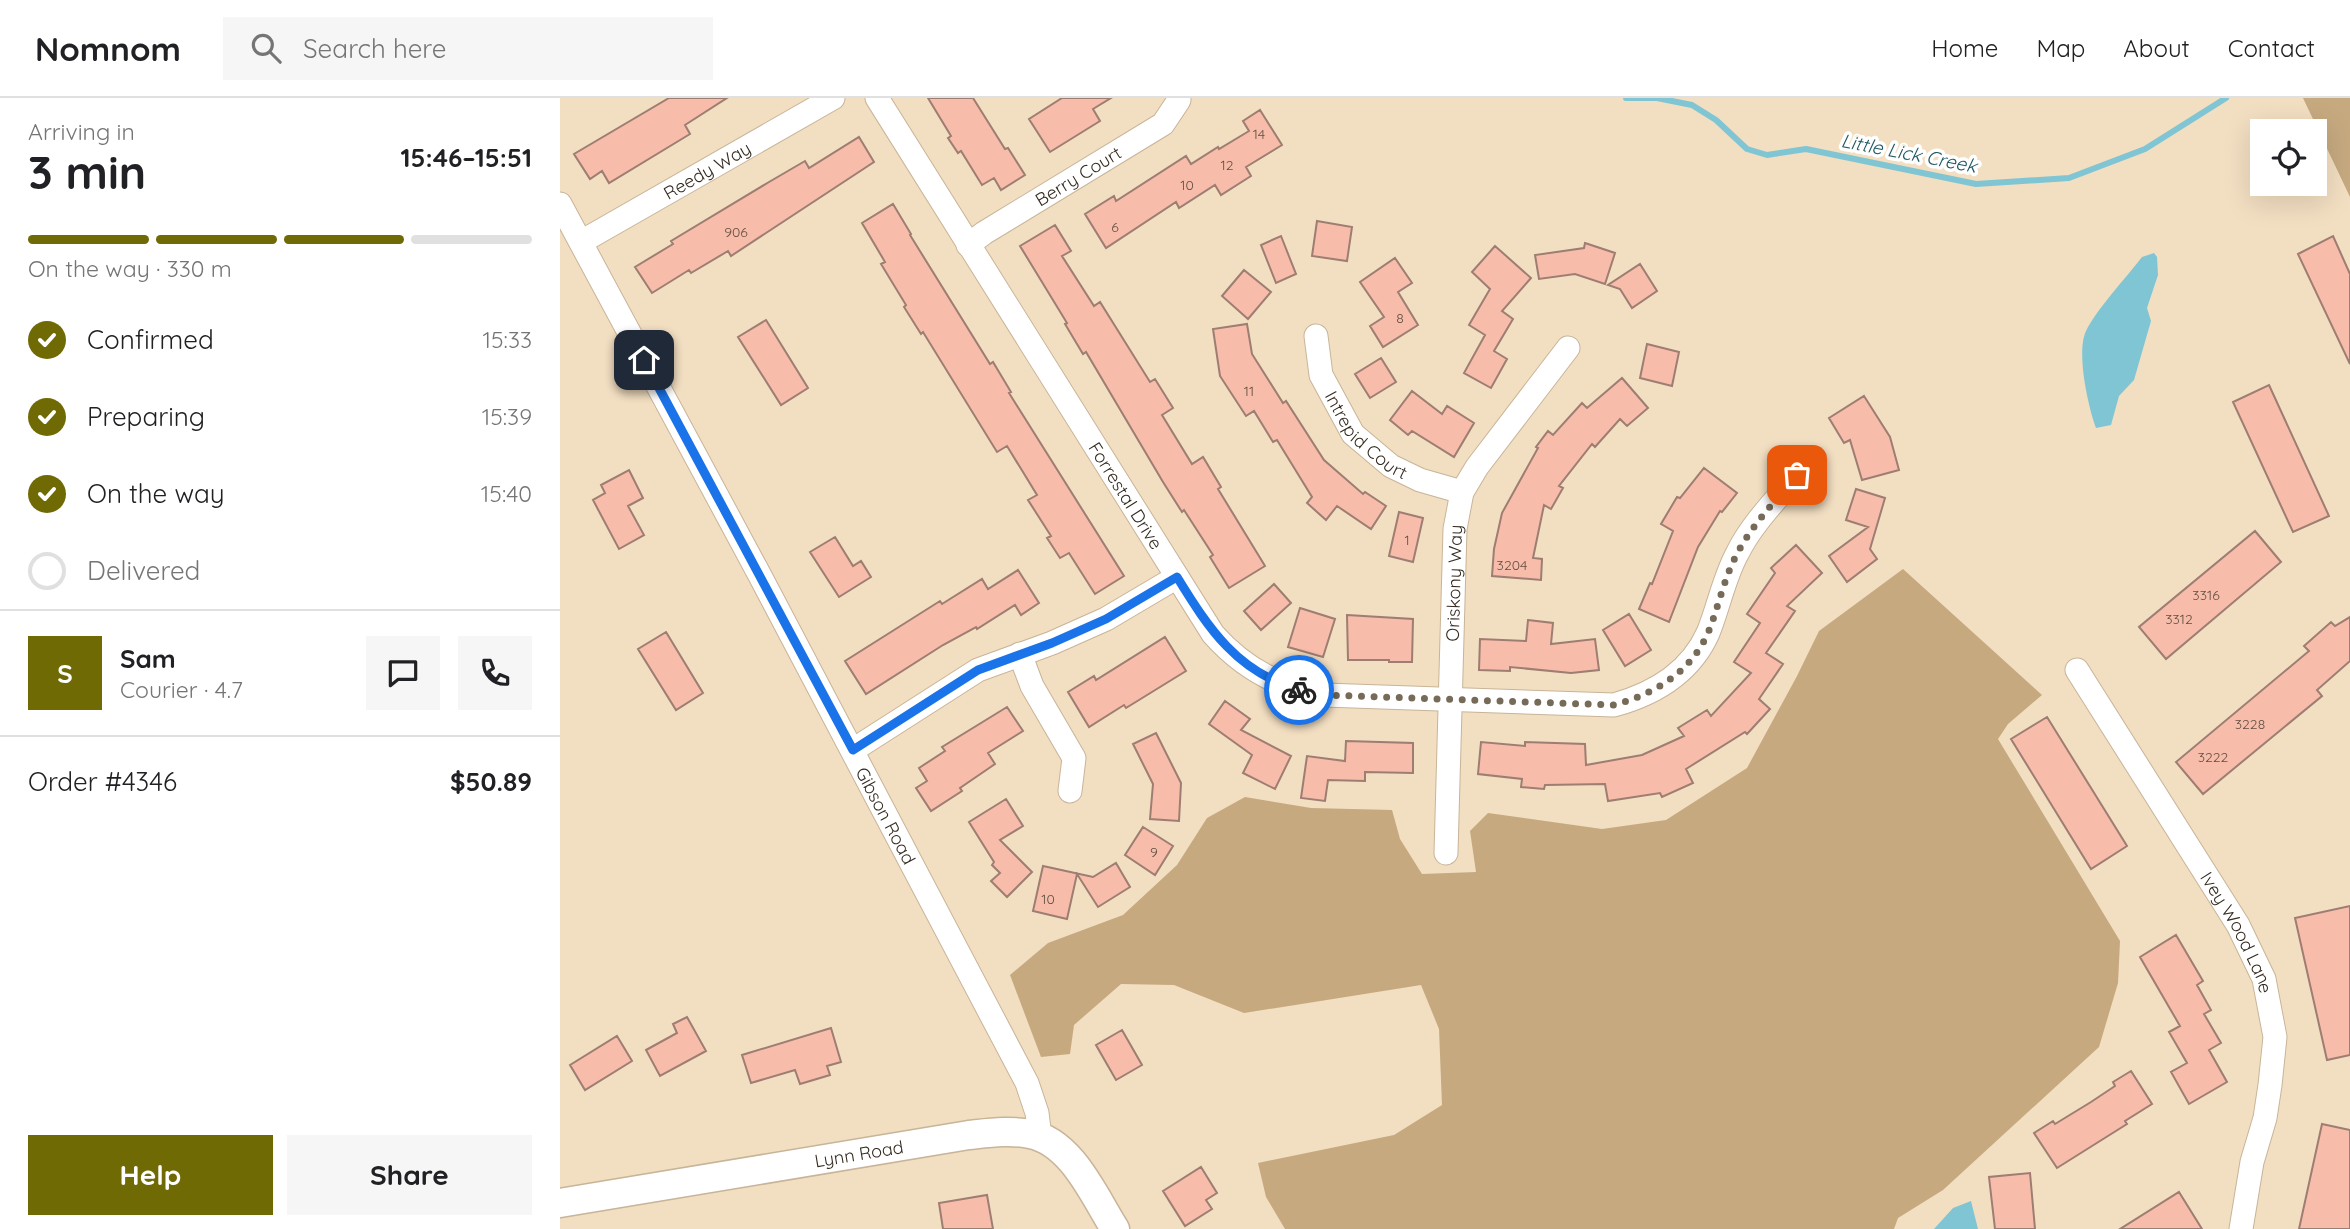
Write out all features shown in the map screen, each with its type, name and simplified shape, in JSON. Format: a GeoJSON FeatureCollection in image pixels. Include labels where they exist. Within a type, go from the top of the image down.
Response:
{"type":"FeatureCollection","features":[{"type":"Feature","properties":{"kind":"street","name":"Reedy Way"},"geometry":{"type":"LineString","coordinates":[[581,242],[833,98]]}},
{"type":"Feature","properties":{"kind":"street","name":"Forrestal Drive"},"geometry":{"type":"LineString","coordinates":[[877,98],[1202,617],[1223,644],[1248,666],[1273,681],[1297,690],[1324,695],[1614,705],[1638,699],[1671,680],[1689,663],[1701,645],[1738,551],[1797,475]]}},
{"type":"Feature","properties":{"kind":"street","name":"Berry Court"},"geometry":{"type":"LineString","coordinates":[[968,245],[1163,124],[1179,100]]}},
{"type":"Feature","properties":{"kind":"street","name":"Gibson Road"},"geometry":{"type":"LineString","coordinates":[[560,204],[853,750],[1027,1083],[1037,1113],[1040,1137]]}},
{"type":"Feature","properties":{"kind":"street","name":"Intrepid Court"},"geometry":{"type":"LineString","coordinates":[[1316,336],[1321,375],[1353,434],[1391,466],[1420,480],[1462,492]]}},
{"type":"Feature","properties":{"kind":"street","name":"Oriskony Way"},"geometry":{"type":"LineString","coordinates":[[1446,853],[1455,529],[1462,492],[1477,467],[1568,348]]}},
{"type":"Feature","properties":{"kind":"street"},"geometry":{"type":"LineString","coordinates":[[853,750],[978,670],[1052,643],[1106,619],[1177,577]]}},
{"type":"Feature","properties":{"kind":"street"},"geometry":{"type":"LineString","coordinates":[[1020,653],[1032,686],[1074,758],[1070,791]]}},
{"type":"Feature","properties":{"kind":"street","name":"Ivey Wood Lane"},"geometry":{"type":"LineString","coordinates":[[2077,670],[2238,925],[2264,979],[2275,1037],[2265,1118],[2252,1162],[2241,1229]]}},
{"type":"Feature","properties":{"kind":"street","name":"Lynn Road"},"geometry":{"type":"LineString","coordinates":[[560,1203],[970,1135],[1023,1133],[1040,1137]]}},
{"type":"Feature","properties":{"kind":"street"},"geometry":{"type":"LineString","coordinates":[[1040,1137],[1054,1144],[1068,1159],[1115,1229]]}},
{"type":"Feature","properties":{"kind":"shaded area"},"geometry":{"type":"Polygon","coordinates":[[[2303,98],[2350,98],[2350,197],[2327,149],[2327,119],[2313,119],[2303,98]]]}},
{"type":"Feature","properties":{"kind":"shaded area"},"geometry":{"type":"Polygon","coordinates":[[[1903,569],[2042,695],[2008,724],[1998,739],[2120,941],[2118,983],[2099,1047],[1943,1190],[1898,1218],[1894,1229],[1285,1229],[1266,1197],[1258,1163],[1394,1135],[1442,1105],[1439,1029],[1421,985],[1244,1013],[1174,985],[1121,984],[1074,1025],[1070,1054],[1041,1057],[1010,975],[1048,943],[1123,915],[1177,865],[1207,818],[1245,797],[1311,808],[1392,810],[1400,839],[1422,874],[1476,872],[1470,831],[1488,813],[1602,829],[1666,820],[1747,768],[1819,631],[1903,569]]]}},
{"type":"Feature","properties":{"kind":"water"},"geometry":{"type":"Polygon","coordinates":[[[2154,253],[2157,257],[2158,275],[2147,308],[2151,321],[2134,380],[2119,396],[2111,425],[2096,428],[2087,393],[2083,340],[2104,304],[2142,257],[2154,253]]]}},
{"type":"Feature","properties":{"kind":"water"},"geometry":{"type":"Polygon","coordinates":[[[1971,1201],[1978,1229],[1934,1229],[1953,1208],[1971,1201]]]}},
{"type":"Feature","properties":{"kind":"building"},"geometry":{"type":"Polygon","coordinates":[[[669,98],[727,98],[685,125],[690,134],[609,183],[602,171],[590,179],[574,154],[669,98]]]}},
{"type":"Feature","properties":{"kind":"building"},"geometry":{"type":"Polygon","coordinates":[[[928,98],[973,98],[1025,175],[1001,190],[994,178],[982,185],[961,151],[958,153],[948,138],[951,136],[928,98]]]}},
{"type":"Feature","properties":{"kind":"building"},"geometry":{"type":"Polygon","coordinates":[[[1062,98],[1111,98],[1093,109],[1100,121],[1050,152],[1029,119],[1062,98]]]}},
{"type":"Feature","properties":{"kind":"building"},"geometry":{"type":"Polygon","coordinates":[[[1260,110],[1282,145],[1246,167],[1251,176],[1221,195],[1215,185],[1179,208],[1176,202],[1106,248],[1085,214],[1114,196],[1116,201],[1186,156],[1191,164],[1218,147],[1219,149],[1249,131],[1243,121],[1260,110]]]}},
{"type":"Feature","properties":{"kind":"building"},"geometry":{"type":"Polygon","coordinates":[[[859,137],[874,162],[731,256],[728,251],[691,273],[689,270],[652,293],[635,267],[673,244],[671,241],[805,161],[809,168],[859,137]]]}},
{"type":"Feature","properties":{"kind":"building"},"geometry":{"type":"Polygon","coordinates":[[[893,204],[1124,576],[1095,594],[1069,553],[1060,558],[1047,538],[1051,536],[1028,500],[1037,495],[1007,446],[997,452],[923,332],[921,334],[904,307],[906,305],[881,264],[885,262],[862,223],[893,204]]]}},
{"type":"Feature","properties":{"kind":"building"},"geometry":{"type":"Polygon","coordinates":[[[1317,221],[1352,227],[1347,261],[1312,256],[1317,221]]]}},
{"type":"Feature","properties":{"kind":"building"},"geometry":{"type":"Polygon","coordinates":[[[1055,225],[1071,251],[1062,256],[1094,306],[1100,302],[1150,382],[1155,379],[1173,408],[1162,415],[1192,464],[1203,457],[1221,487],[1218,489],[1265,566],[1229,588],[1210,557],[1213,555],[1163,482],[1086,352],[1083,354],[1020,246],[1055,225]]]}},
{"type":"Feature","properties":{"kind":"building"},"geometry":{"type":"Polygon","coordinates":[[[1281,236],[1296,274],[1276,283],[1261,245],[1281,236]]]}},
{"type":"Feature","properties":{"kind":"building"},"geometry":{"type":"Polygon","coordinates":[[[2333,236],[2350,274],[2350,364],[2298,254],[2333,236]]]}},
{"type":"Feature","properties":{"kind":"building"},"geometry":{"type":"Polygon","coordinates":[[[1585,243],[1615,253],[1605,284],[1575,274],[1539,279],[1535,255],[1584,248],[1585,243]]]}},
{"type":"Feature","properties":{"kind":"building"},"geometry":{"type":"Polygon","coordinates":[[[1495,246],[1531,278],[1502,311],[1513,319],[1494,351],[1507,359],[1491,388],[1464,373],[1485,335],[1469,325],[1490,289],[1472,272],[1495,246]]]}},
{"type":"Feature","properties":{"kind":"building"},"geometry":{"type":"Polygon","coordinates":[[[1395,258],[1412,283],[1398,292],[1418,325],[1383,347],[1370,326],[1384,317],[1360,282],[1395,258]]]}},
{"type":"Feature","properties":{"kind":"building"},"geometry":{"type":"Polygon","coordinates":[[[1640,264],[1657,291],[1632,308],[1620,289],[1608,285],[1640,264]]]}},
{"type":"Feature","properties":{"kind":"building"},"geometry":{"type":"Polygon","coordinates":[[[1244,270],[1271,292],[1248,319],[1222,296],[1244,270]]]}},
{"type":"Feature","properties":{"kind":"building"},"geometry":{"type":"Polygon","coordinates":[[[766,320],[808,388],[781,405],[738,337],[766,320]]]}},
{"type":"Feature","properties":{"kind":"building"},"geometry":{"type":"Polygon","coordinates":[[[1247,324],[1252,354],[1324,460],[1363,494],[1365,492],[1386,506],[1371,529],[1337,506],[1326,520],[1307,503],[1312,497],[1277,440],[1273,442],[1254,411],[1246,416],[1220,376],[1213,329],[1247,324]]]}},
{"type":"Feature","properties":{"kind":"building"},"geometry":{"type":"Polygon","coordinates":[[[1647,344],[1679,352],[1672,386],[1640,378],[1647,344]]]}},
{"type":"Feature","properties":{"kind":"building"},"geometry":{"type":"Polygon","coordinates":[[[1381,358],[1396,382],[1370,398],[1355,374],[1381,358]]]}},
{"type":"Feature","properties":{"kind":"building"},"geometry":{"type":"Polygon","coordinates":[[[1622,378],[1648,408],[1627,426],[1620,419],[1595,447],[1592,444],[1559,486],[1563,488],[1551,509],[1544,505],[1533,558],[1542,559],[1541,580],[1492,576],[1494,549],[1502,513],[1538,448],[1536,447],[1548,431],[1553,435],[1582,403],[1587,408],[1622,378]]]}},
{"type":"Feature","properties":{"kind":"building"},"geometry":{"type":"Polygon","coordinates":[[[2269,385],[2329,516],[2293,532],[2233,402],[2269,385]]]}},
{"type":"Feature","properties":{"kind":"building"},"geometry":{"type":"Polygon","coordinates":[[[1412,391],[1442,414],[1447,406],[1474,423],[1454,457],[1412,431],[1408,435],[1390,420],[1412,391]]]}},
{"type":"Feature","properties":{"kind":"building"},"geometry":{"type":"Polygon","coordinates":[[[1864,396],[1890,437],[1899,470],[1862,480],[1850,440],[1844,443],[1829,418],[1864,396]]]}},
{"type":"Feature","properties":{"kind":"building"},"geometry":{"type":"Polygon","coordinates":[[[1704,468],[1737,493],[1722,512],[1720,511],[1698,547],[1669,622],[1639,609],[1673,531],[1661,524],[1677,497],[1680,498],[1704,468]]]}},
{"type":"Feature","properties":{"kind":"building"},"geometry":{"type":"Polygon","coordinates":[[[629,470],[643,498],[628,506],[644,535],[619,549],[593,500],[605,493],[601,485],[629,470]]]}},
{"type":"Feature","properties":{"kind":"building"},"geometry":{"type":"Polygon","coordinates":[[[1856,489],[1885,498],[1870,549],[1877,559],[1847,582],[1829,556],[1868,527],[1846,520],[1856,489]]]}},
{"type":"Feature","properties":{"kind":"building"},"geometry":{"type":"Polygon","coordinates":[[[1399,512],[1423,518],[1413,562],[1389,556],[1399,512]]]}},
{"type":"Feature","properties":{"kind":"building"},"geometry":{"type":"Polygon","coordinates":[[[2255,531],[2281,562],[2166,659],[2139,627],[2255,531]]]}},
{"type":"Feature","properties":{"kind":"building"},"geometry":{"type":"Polygon","coordinates":[[[835,537],[853,566],[861,561],[871,577],[839,597],[810,552],[835,537]]]}},
{"type":"Feature","properties":{"kind":"building"},"geometry":{"type":"Polygon","coordinates":[[[1796,545],[1822,573],[1787,606],[1795,611],[1766,653],[1783,664],[1759,699],[1770,709],[1747,734],[1745,732],[1686,769],[1693,783],[1662,797],[1660,793],[1608,801],[1605,784],[1545,785],[1544,789],[1521,787],[1522,779],[1478,774],[1481,742],[1525,746],[1525,742],[1585,744],[1586,765],[1642,755],[1684,736],[1678,728],[1707,710],[1711,716],[1751,673],[1734,662],[1760,623],[1747,614],[1775,573],[1771,568],[1796,545]]]}},
{"type":"Feature","properties":{"kind":"building"},"geometry":{"type":"Polygon","coordinates":[[[1018,570],[1039,603],[1021,615],[1015,605],[977,629],[976,627],[943,645],[866,694],[845,661],[940,601],[942,604],[982,579],[988,589],[1018,570]]]}},
{"type":"Feature","properties":{"kind":"building"},"geometry":{"type":"Polygon","coordinates":[[[1274,584],[1291,603],[1261,630],[1244,611],[1274,584]]]}},
{"type":"Feature","properties":{"kind":"building"},"geometry":{"type":"Polygon","coordinates":[[[1300,608],[1335,619],[1323,657],[1288,647],[1300,608]]]}},
{"type":"Feature","properties":{"kind":"building"},"geometry":{"type":"Polygon","coordinates":[[[1629,614],[1651,650],[1625,666],[1603,630],[1629,614]]]}},
{"type":"Feature","properties":{"kind":"building"},"geometry":{"type":"Polygon","coordinates":[[[1347,615],[1413,619],[1412,662],[1348,660],[1347,615]]]}},
{"type":"Feature","properties":{"kind":"building"},"geometry":{"type":"Polygon","coordinates":[[[2350,617],[2350,661],[2317,690],[2322,696],[2203,794],[2176,762],[2309,651],[2304,646],[2331,622],[2335,626],[2350,617]]]}},
{"type":"Feature","properties":{"kind":"building"},"geometry":{"type":"Polygon","coordinates":[[[1528,620],[1553,623],[1551,644],[1595,639],[1599,670],[1571,673],[1510,667],[1510,671],[1479,670],[1480,639],[1526,641],[1528,620]]]}},
{"type":"Feature","properties":{"kind":"building"},"geometry":{"type":"Polygon","coordinates":[[[666,632],[703,693],[676,710],[638,649],[666,632]]]}},
{"type":"Feature","properties":{"kind":"building"},"geometry":{"type":"Polygon","coordinates":[[[1165,637],[1186,671],[1089,727],[1068,692],[1094,676],[1096,680],[1165,637]]]}},
{"type":"Feature","properties":{"kind":"building"},"geometry":{"type":"Polygon","coordinates":[[[1225,701],[1250,719],[1241,730],[1291,756],[1275,789],[1243,773],[1252,755],[1209,724],[1225,701]]]}},
{"type":"Feature","properties":{"kind":"building"},"geometry":{"type":"Polygon","coordinates":[[[1007,707],[1023,731],[988,753],[995,764],[960,788],[962,791],[931,811],[916,788],[927,781],[919,768],[945,751],[942,747],[1007,707]]]}},
{"type":"Feature","properties":{"kind":"building"},"geometry":{"type":"Polygon","coordinates":[[[2047,717],[2127,846],[2091,869],[2011,739],[2047,717]]]}},
{"type":"Feature","properties":{"kind":"building"},"geometry":{"type":"Polygon","coordinates":[[[1156,733],[1181,783],[1179,821],[1150,819],[1153,784],[1133,744],[1156,733]]]}},
{"type":"Feature","properties":{"kind":"building"},"geometry":{"type":"Polygon","coordinates":[[[1346,741],[1413,743],[1413,773],[1365,772],[1365,781],[1328,780],[1325,801],[1301,798],[1307,756],[1345,761],[1346,741]]]}},
{"type":"Feature","properties":{"kind":"building"},"geometry":{"type":"Polygon","coordinates":[[[1006,799],[1023,826],[1000,840],[1032,872],[1007,897],[991,881],[1000,873],[992,865],[994,862],[969,822],[1006,799]]]}},
{"type":"Feature","properties":{"kind":"building"},"geometry":{"type":"Polygon","coordinates":[[[1143,827],[1173,846],[1155,875],[1125,855],[1143,827]]]}},
{"type":"Feature","properties":{"kind":"building"},"geometry":{"type":"Polygon","coordinates":[[[1116,863],[1130,887],[1098,907],[1077,874],[1067,919],[1033,911],[1043,866],[1093,877],[1116,863]]]}},
{"type":"Feature","properties":{"kind":"building"},"geometry":{"type":"Polygon","coordinates":[[[2350,906],[2350,1055],[2327,1060],[2295,918],[2350,906]]]}},
{"type":"Feature","properties":{"kind":"building"},"geometry":{"type":"Polygon","coordinates":[[[2176,935],[2203,981],[2197,985],[2211,1010],[2204,1014],[2221,1043],[2209,1050],[2227,1082],[2189,1104],[2171,1072],[2187,1063],[2169,1032],[2180,1026],[2140,957],[2176,935]]]}},
{"type":"Feature","properties":{"kind":"building"},"geometry":{"type":"Polygon","coordinates":[[[687,1017],[706,1051],[660,1076],[646,1050],[677,1033],[673,1024],[687,1017]]]}},
{"type":"Feature","properties":{"kind":"building"},"geometry":{"type":"Polygon","coordinates":[[[831,1028],[841,1062],[827,1066],[830,1075],[800,1084],[795,1070],[751,1083],[742,1055],[831,1028]]]}},
{"type":"Feature","properties":{"kind":"building"},"geometry":{"type":"Polygon","coordinates":[[[1122,1030],[1142,1065],[1116,1080],[1096,1045],[1122,1030]]]}},
{"type":"Feature","properties":{"kind":"building"},"geometry":{"type":"Polygon","coordinates":[[[617,1036],[632,1061],[585,1090],[570,1065],[617,1036]]]}},
{"type":"Feature","properties":{"kind":"building"},"geometry":{"type":"Polygon","coordinates":[[[2131,1071],[2152,1104],[2125,1121],[2127,1124],[2057,1168],[2034,1133],[2053,1121],[2055,1124],[2091,1102],[2115,1086],[2113,1082],[2131,1071]]]}},
{"type":"Feature","properties":{"kind":"building"},"geometry":{"type":"Polygon","coordinates":[[[2322,1124],[2350,1130],[2350,1229],[2299,1229],[2322,1124]]]}},
{"type":"Feature","properties":{"kind":"building"},"geometry":{"type":"Polygon","coordinates":[[[1201,1167],[1217,1193],[1206,1200],[1212,1209],[1185,1226],[1163,1191],[1201,1167]]]}},
{"type":"Feature","properties":{"kind":"building"},"geometry":{"type":"Polygon","coordinates":[[[2030,1173],[2035,1229],[1995,1229],[1989,1177],[2030,1173]]]}},
{"type":"Feature","properties":{"kind":"building"},"geometry":{"type":"Polygon","coordinates":[[[2179,1192],[2202,1229],[2120,1229],[2179,1192]]]}},
{"type":"Feature","properties":{"kind":"building"},"geometry":{"type":"Polygon","coordinates":[[[987,1195],[993,1229],[943,1229],[939,1203],[987,1195]]]}},
{"type":"Feature","properties":{"kind":"waterway","name":"Little Lick Creek"},"geometry":{"type":"LineString","coordinates":[[1626,98],[1657,98],[1692,105],[1716,120],[1747,149],[1767,155],[1806,149],[1976,184],[2069,178],[2145,149],[2226,98]]}},
{"type":"Feature","properties":{"kind":"way so far"},"geometry":{"type":"LineString","coordinates":[[1299,690],[1324,695],[1614,705],[1638,699],[1671,680],[1689,663],[1707,633],[1738,551],[1797,475]]}},
{"type":"Feature","properties":{"kind":"route"},"geometry":{"type":"LineString","coordinates":[[644,360],[853,750],[978,670],[1052,643],[1106,619],[1177,577],[1213,634],[1223,644],[1248,666],[1273,681],[1299,690]]}}]}
